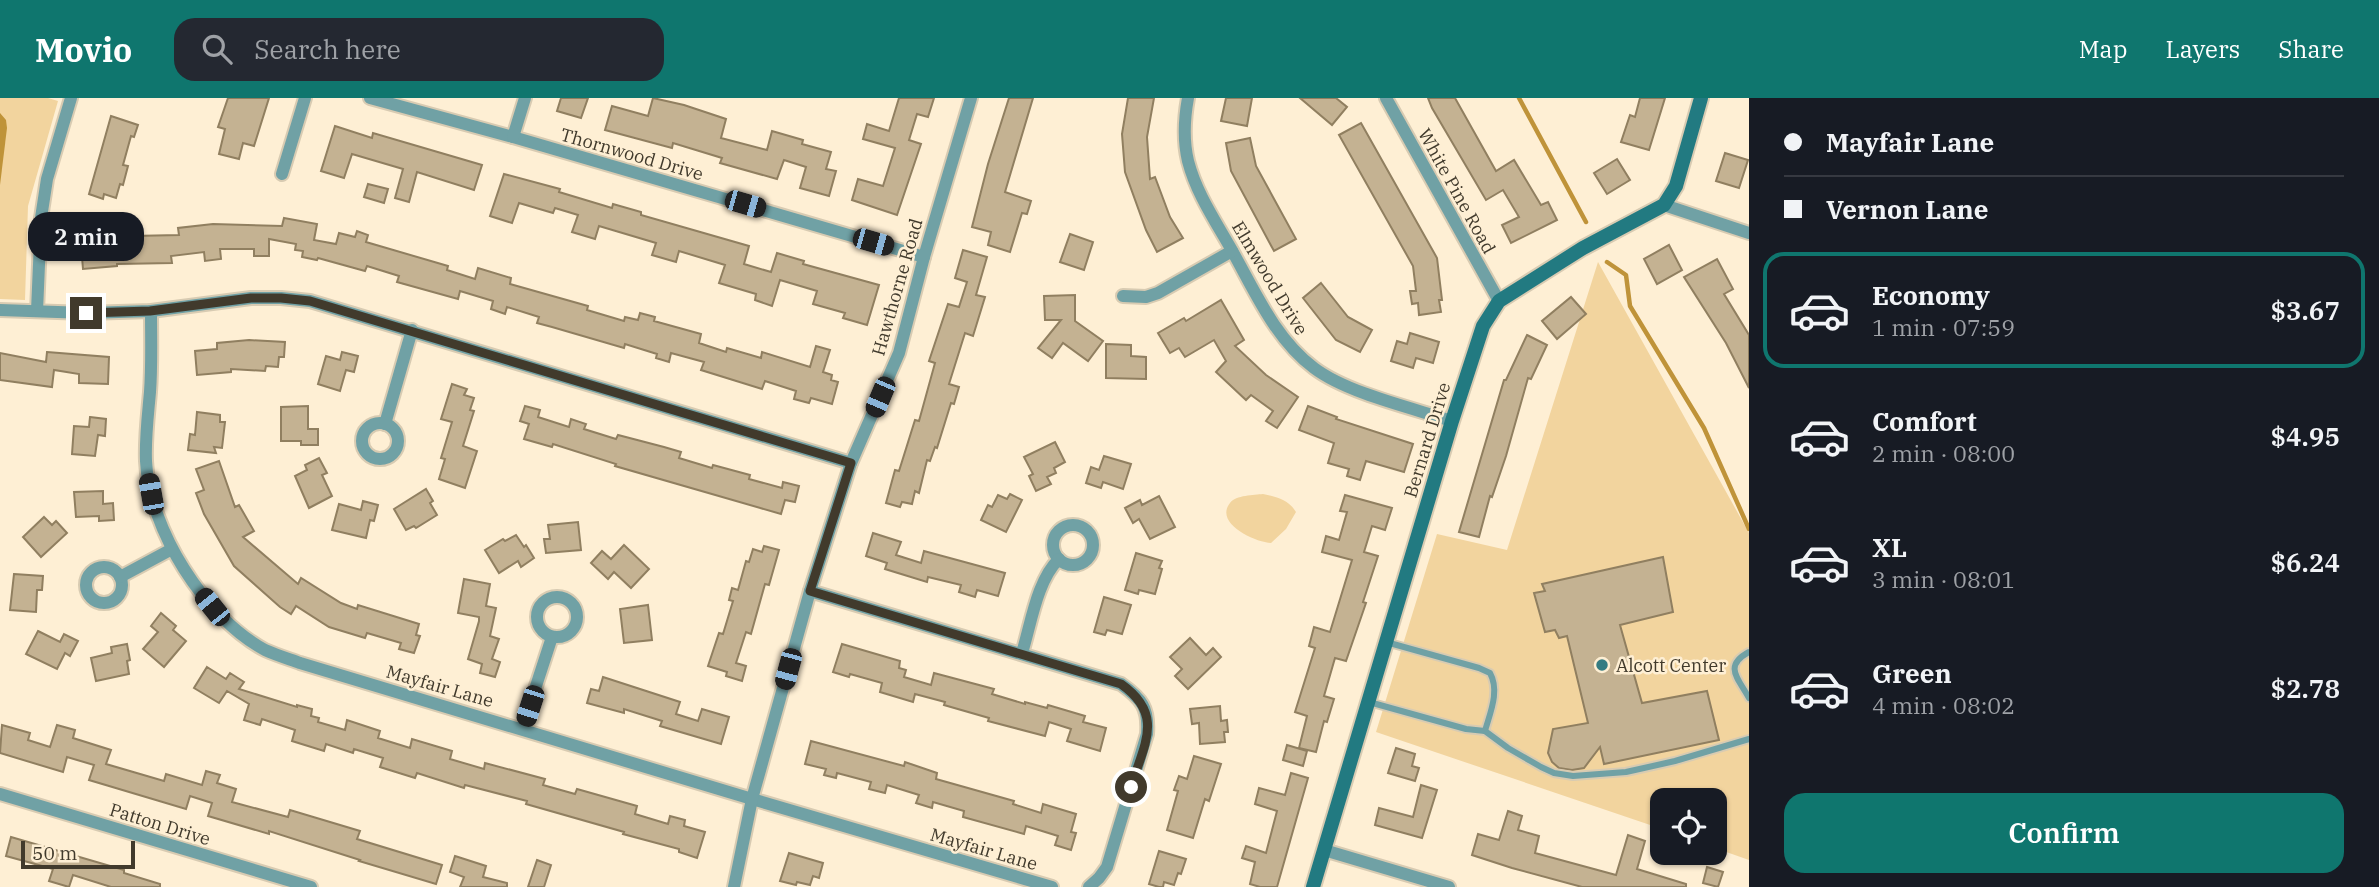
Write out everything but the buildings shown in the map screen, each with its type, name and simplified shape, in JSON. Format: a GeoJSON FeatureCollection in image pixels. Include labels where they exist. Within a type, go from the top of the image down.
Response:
{"type":"FeatureCollection","features":[{"type":"Feature","properties":{"kind":"street"},"geometry":{"type":"LineString","coordinates":[[37,310],[41,218],[47,179],[71,98]]}},
{"type":"Feature","properties":{"kind":"street"},"geometry":{"type":"LineString","coordinates":[[282,174],[305,98]]}},
{"type":"Feature","properties":{"kind":"street","name":"Thornwood Drive"},"geometry":{"type":"LineString","coordinates":[[370,98],[925,257]]}},
{"type":"Feature","properties":{"kind":"street"},"geometry":{"type":"LineString","coordinates":[[513,137],[525,98]]}},
{"type":"Feature","properties":{"kind":"street","name":"Hawthorne Road"},"geometry":{"type":"LineString","coordinates":[[734,887],[752,799],[810,591],[851,463],[899,353],[971,98]]}},
{"type":"Feature","properties":{"kind":"street","name":"Elmwood Drive"},"geometry":{"type":"LineString","coordinates":[[1188,98],[1184,128],[1189,164],[1197,188],[1274,325],[1292,349],[1315,369],[1345,386],[1452,421]]}},
{"type":"Feature","properties":{"kind":"street","name":"White Pine Road"},"geometry":{"type":"LineString","coordinates":[[1386,98],[1499,301]]}},
{"type":"Feature","properties":{"kind":"street"},"geometry":{"type":"LineString","coordinates":[[1701,98],[1676,186],[1664,205],[1749,233]]}},
{"type":"Feature","properties":{"kind":"street","name":"Bernard Drive"},"geometry":{"type":"LineString","coordinates":[[1313,887],[1452,421],[1483,326],[1499,301],[1583,248],[1664,205]]}},
{"type":"Feature","properties":{"kind":"street"},"geometry":{"type":"LineString","coordinates":[[1123,296],[1146,297],[1158,293],[1232,251]]}},
{"type":"Feature","properties":{"kind":"street"},"geometry":{"type":"LineString","coordinates":[[0,310],[86,313],[150,311],[251,298],[310,301],[851,463]]}},
{"type":"Feature","properties":{"kind":"street","name":"Mayfair Lane"},"geometry":{"type":"LineString","coordinates":[[150,311],[152,359],[146,464],[151,494],[172,549],[191,580],[212,607],[264,649],[300,663],[1052,887]]}},
{"type":"Feature","properties":{"kind":"street"},"geometry":{"type":"LineString","coordinates":[[385,424],[412,330]]}},
{"type":"Feature","properties":{"kind":"street"},"geometry":{"type":"LineString","coordinates":[[120,577],[172,549]]}},
{"type":"Feature","properties":{"kind":"street"},"geometry":{"type":"LineString","coordinates":[[1022,653],[1044,580],[1049,568],[1059,559]]}},
{"type":"Feature","properties":{"kind":"street"},"geometry":{"type":"LineString","coordinates":[[810,591],[1121,684],[1134,693],[1148,718],[1147,734],[1107,867],[1100,878],[1089,887]]}},
{"type":"Feature","properties":{"kind":"street"},"geometry":{"type":"LineString","coordinates":[[522,729],[552,637]]}},
{"type":"Feature","properties":{"kind":"street","name":"Patton Drive"},"geometry":{"type":"LineString","coordinates":[[0,794],[311,887]]}},
{"type":"Feature","properties":{"kind":"street"},"geometry":{"type":"LineString","coordinates":[[1324,850],[1449,887]]}},
{"type":"Feature","properties":{"kind":"lane"},"geometry":{"type":"LineString","coordinates":[[1386,642],[1490,673],[1494,685],[1494,699],[1485,731]]}},
{"type":"Feature","properties":{"kind":"lane"},"geometry":{"type":"LineString","coordinates":[[1749,652],[1734,663],[1734,670],[1749,698]]}},
{"type":"Feature","properties":{"kind":"lane"},"geometry":{"type":"LineString","coordinates":[[1368,702],[1466,729],[1485,731],[1541,767],[1554,773],[1573,776],[1626,772],[1749,739]]}},
{"type":"Feature","properties":{"kind":"shaded area"},"geometry":{"type":"Polygon","coordinates":[[[0,98],[48,98],[58,101],[28,206],[25,300],[0,299],[0,98]]]}},
{"type":"Feature","properties":{"kind":"shaded area"},"geometry":{"type":"Polygon","coordinates":[[[0,113],[6,120],[7,128],[0,185],[0,113]]]}},
{"type":"Feature","properties":{"kind":"shaded area"},"geometry":{"type":"Polygon","coordinates":[[[1598,262],[1749,533],[1749,860],[1727,852],[1727,788],[1650,788],[1650,825],[1376,732],[1437,534],[1507,550],[1598,262]]]}},
{"type":"Feature","properties":{"kind":"shaded area"},"geometry":{"type":"Polygon","coordinates":[[[1263,494],[1285,501],[1296,512],[1286,529],[1271,543],[1246,535],[1227,518],[1226,510],[1236,498],[1263,494]]]}},
{"type":"Feature","properties":{"kind":"waterway"},"geometry":{"type":"LineString","coordinates":[[1519,98],[1586,222]]}},
{"type":"Feature","properties":{"kind":"waterway"},"geometry":{"type":"LineString","coordinates":[[1607,262],[1626,275],[1630,306],[1704,428],[1749,529]]}},
{"type":"Feature","properties":{"kind":"place","name":"Alcott Center"},"geometry":{"type":"Point","coordinates":[1602,665]}},
{"type":"Feature","properties":{"kind":"route"},"geometry":{"type":"LineString","coordinates":[[86,313],[150,311],[251,298],[310,301],[851,463],[810,591],[1121,684],[1134,693],[1148,718],[1147,734],[1131,787]]}}]}
